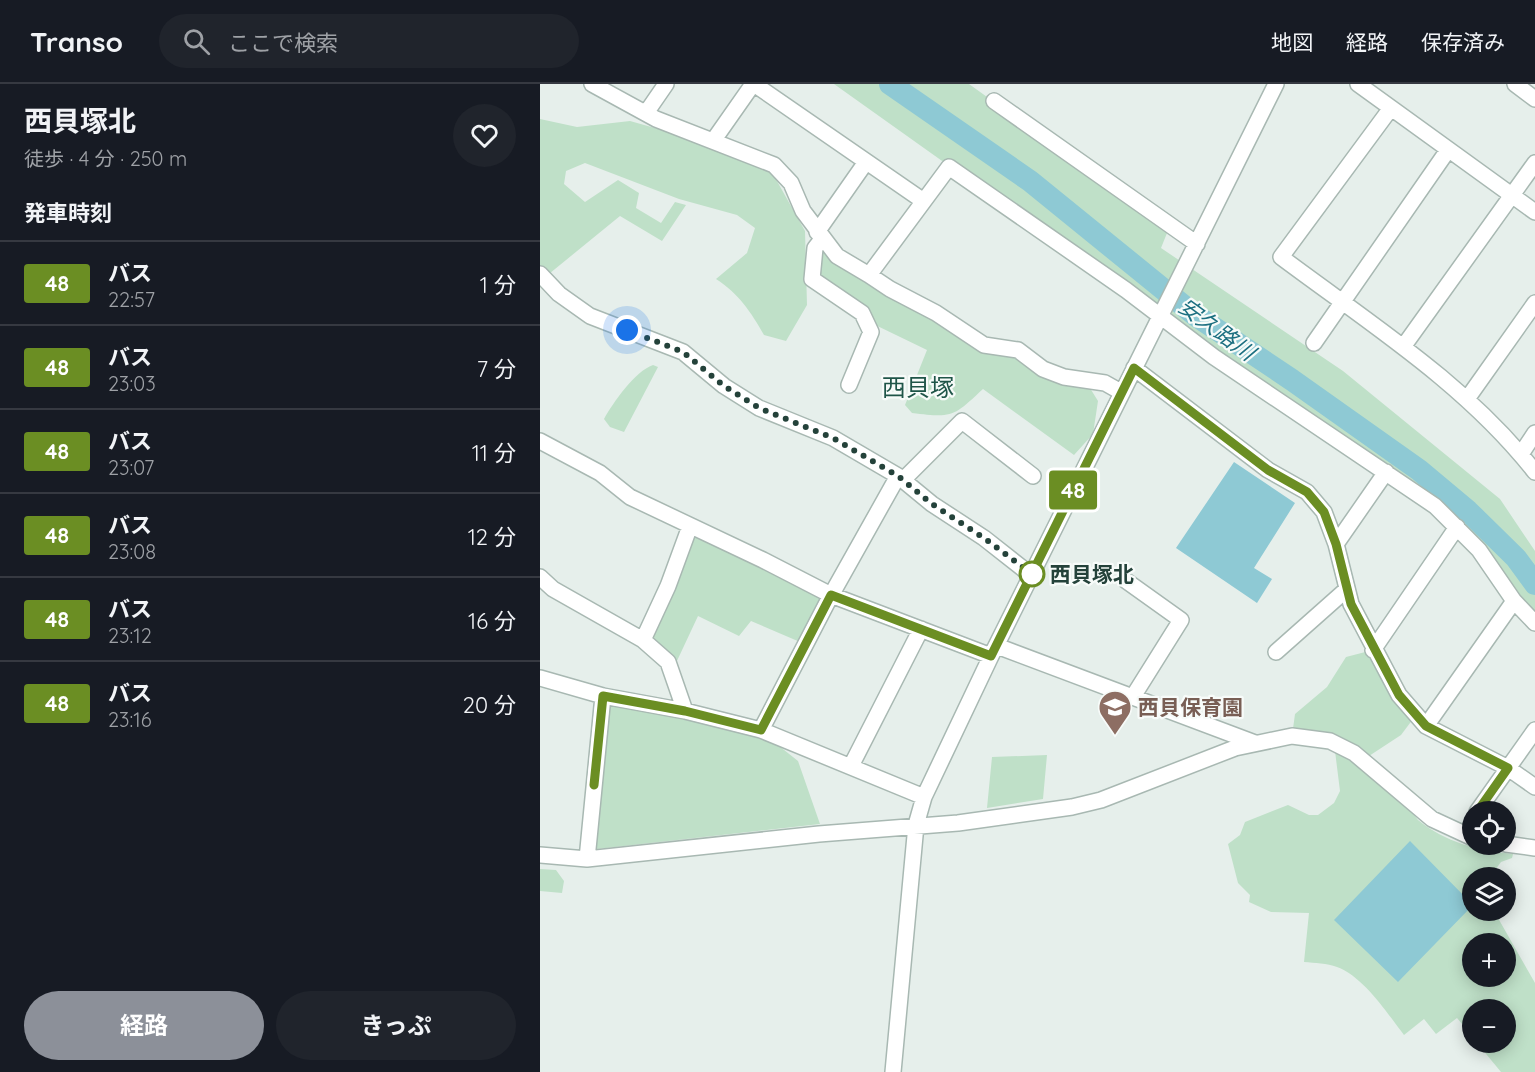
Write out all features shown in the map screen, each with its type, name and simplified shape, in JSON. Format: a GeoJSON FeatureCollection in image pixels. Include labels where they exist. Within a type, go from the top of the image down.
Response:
{"type":"FeatureCollection","features":[{"type":"Feature","properties":{"kind":"street"},"geometry":{"type":"LineString","coordinates":[[592,84],[646,113],[774,165],[791,183],[803,211],[837,256],[890,289],[936,313],[984,345],[1018,350],[1043,369],[1064,377],[1105,383],[1121,392]]}},
{"type":"Feature","properties":{"kind":"street"},"geometry":{"type":"LineString","coordinates":[[646,113],[666,84]]}},
{"type":"Feature","properties":{"kind":"street"},"geometry":{"type":"LineString","coordinates":[[713,141],[754,84],[922,200]]}},
{"type":"Feature","properties":{"kind":"street"},"geometry":{"type":"LineString","coordinates":[[893,1072],[916,825],[924,797],[1121,392],[1276,84]]}},
{"type":"Feature","properties":{"kind":"street"},"geometry":{"type":"LineString","coordinates":[[1358,84],[1535,213]]}},
{"type":"Feature","properties":{"kind":"street"},"geometry":{"type":"LineString","coordinates":[[1515,84],[1535,99]]}},
{"type":"Feature","properties":{"kind":"street"},"geometry":{"type":"LineString","coordinates":[[994,101],[1197,244]]}},
{"type":"Feature","properties":{"kind":"street"},"geometry":{"type":"LineString","coordinates":[[1391,108],[1281,257],[1403,347],[1467,399],[1521,454],[1535,472]]}},
{"type":"Feature","properties":{"kind":"street"},"geometry":{"type":"LineString","coordinates":[[1314,343],[1344,304],[1448,150]]}},
{"type":"Feature","properties":{"kind":"street"},"geometry":{"type":"LineString","coordinates":[[849,385],[871,332],[862,313],[812,279],[815,248],[819,235],[866,162]]}},
{"type":"Feature","properties":{"kind":"street"},"geometry":{"type":"LineString","coordinates":[[1403,347],[1535,164]]}},
{"type":"Feature","properties":{"kind":"street"},"geometry":{"type":"LineString","coordinates":[[868,274],[949,167],[1161,316],[1214,357],[1435,506],[1479,549],[1514,601],[1535,623]]}},
{"type":"Feature","properties":{"kind":"street"},"geometry":{"type":"LineString","coordinates":[[540,274],[559,294],[590,316],[683,352],[724,386],[759,408],[833,438],[900,478],[932,504],[984,538],[1031,575]]}},
{"type":"Feature","properties":{"kind":"street"},"geometry":{"type":"LineString","coordinates":[[1467,399],[1535,303]]}},
{"type":"Feature","properties":{"kind":"street"},"geometry":{"type":"LineString","coordinates":[[1134,368],[1268,470],[1307,492],[1324,512],[1336,544],[1351,604],[1373,650],[1399,695],[1426,726],[1508,768],[1535,787]]}},
{"type":"Feature","properties":{"kind":"street"},"geometry":{"type":"LineString","coordinates":[[761,730],[831,595],[900,478],[962,421],[1032,476]]}},
{"type":"Feature","properties":{"kind":"street"},"geometry":{"type":"LineString","coordinates":[[1521,454],[1535,433]]}},
{"type":"Feature","properties":{"kind":"street"},"geometry":{"type":"LineString","coordinates":[[540,441],[600,473],[630,497],[831,595],[921,629],[1134,695],[1255,742]]}},
{"type":"Feature","properties":{"kind":"street"},"geometry":{"type":"LineString","coordinates":[[1336,544],[1386,472]]}},
{"type":"Feature","properties":{"kind":"street"},"geometry":{"type":"LineString","coordinates":[[643,640],[669,586],[690,526]]}},
{"type":"Feature","properties":{"kind":"street"},"geometry":{"type":"LineString","coordinates":[[1373,650],[1457,527]]}},
{"type":"Feature","properties":{"kind":"street"},"geometry":{"type":"LineString","coordinates":[[540,577],[554,588],[643,640],[668,662],[685,711]]}},
{"type":"Feature","properties":{"kind":"street"},"geometry":{"type":"LineString","coordinates":[[1125,580],[1181,620],[1134,695]]}},
{"type":"Feature","properties":{"kind":"street"},"geometry":{"type":"LineString","coordinates":[[1276,652],[1347,589]]}},
{"type":"Feature","properties":{"kind":"street"},"geometry":{"type":"LineString","coordinates":[[1426,726],[1514,601]]}},
{"type":"Feature","properties":{"kind":"street"},"geometry":{"type":"LineString","coordinates":[[851,766],[921,629]]}},
{"type":"Feature","properties":{"kind":"street"},"geometry":{"type":"LineString","coordinates":[[540,678],[603,696],[685,711],[761,730],[924,797]]}},
{"type":"Feature","properties":{"kind":"street"},"geometry":{"type":"LineString","coordinates":[[587,859],[603,696]]}},
{"type":"Feature","properties":{"kind":"street"},"geometry":{"type":"LineString","coordinates":[[1485,801],[1535,730]]}},
{"type":"Feature","properties":{"kind":"street"},"geometry":{"type":"LineString","coordinates":[[540,855],[587,859],[916,825],[958,823],[1072,807],[1101,800],[1235,748],[1292,736],[1335,742],[1354,753],[1432,819],[1462,834]]}},
{"type":"Feature","properties":{"kind":"street"},"geometry":{"type":"LineString","coordinates":[[1516,845],[1535,848]]}},
{"type":"Feature","properties":{"kind":"green space"},"geometry":{"type":"Polygon","coordinates":[[[834,84],[969,84],[1169,228],[1161,248],[1343,371],[1500,499],[1535,551],[1535,623],[1465,533],[834,84]]]}},
{"type":"Feature","properties":{"kind":"green space"},"geometry":{"type":"Polygon","coordinates":[[[540,119],[577,127],[630,121],[740,152],[773,174],[805,231],[807,305],[786,341],[764,335],[744,304],[716,279],[747,253],[755,228],[737,215],[679,199],[585,163],[566,171],[564,184],[585,202],[618,180],[639,193],[636,208],[661,223],[675,202],[686,205],[662,241],[620,216],[544,278],[540,274],[540,119]]]}},
{"type":"Feature","properties":{"kind":"green space"},"geometry":{"type":"Polygon","coordinates":[[[822,239],[984,345],[1085,380],[1098,401],[1093,434],[1074,455],[983,389],[952,413],[936,415],[912,413],[905,405],[927,350],[865,320],[813,271],[822,239]]]}},
{"type":"Feature","properties":{"kind":"green space"},"geometry":{"type":"Polygon","coordinates":[[[653,365],[658,367],[624,432],[610,427],[604,419],[613,405],[639,374],[653,365]]]}},
{"type":"Feature","properties":{"kind":"green space"},"geometry":{"type":"Polygon","coordinates":[[[694,529],[829,599],[800,642],[751,621],[739,636],[698,616],[676,663],[646,634],[694,529]]]}},
{"type":"Feature","properties":{"kind":"green space"},"geometry":{"type":"Polygon","coordinates":[[[1373,650],[1416,715],[1401,735],[1369,756],[1418,820],[1439,834],[1462,844],[1462,855],[1513,855],[1512,858],[1501,862],[1497,867],[1462,867],[1462,921],[1500,921],[1507,933],[1462,933],[1462,987],[1516,987],[1516,950],[1535,983],[1535,1072],[1501,1072],[1485,1053],[1516,1053],[1516,999],[1462,999],[1462,1024],[1457,1018],[1436,1034],[1424,1019],[1404,1035],[1366,987],[1347,972],[1321,963],[1304,962],[1309,913],[1271,912],[1249,902],[1250,895],[1238,883],[1228,844],[1240,835],[1245,822],[1288,805],[1309,815],[1318,815],[1334,803],[1340,791],[1334,743],[1292,736],[1295,714],[1327,687],[1346,657],[1373,650]]]}},
{"type":"Feature","properties":{"kind":"green space"},"geometry":{"type":"Polygon","coordinates":[[[602,700],[769,738],[798,761],[820,824],[588,850],[602,700]]]}},
{"type":"Feature","properties":{"kind":"green space"},"geometry":{"type":"Polygon","coordinates":[[[1047,755],[1043,799],[987,808],[992,757],[1047,755]]]}},
{"type":"Feature","properties":{"kind":"green space"},"geometry":{"type":"Polygon","coordinates":[[[540,869],[556,870],[564,881],[562,893],[540,891],[540,869]]]}},
{"type":"Feature","properties":{"kind":"water"},"geometry":{"type":"Polygon","coordinates":[[[1234,462],[1295,503],[1254,568],[1272,579],[1257,603],[1176,548],[1234,462]]]}},
{"type":"Feature","properties":{"kind":"water"},"geometry":{"type":"Polygon","coordinates":[[[1410,841],[1462,894],[1462,916],[1398,982],[1334,920],[1410,841]]]}},
{"type":"Feature","properties":{"kind":"waterway","name":"安久路川"},"geometry":{"type":"LineString","coordinates":[[890,84],[1030,181],[1195,315],[1419,470],[1468,511],[1516,558],[1535,584]]}},
{"type":"Feature","properties":{"kind":"bus line","name":"48"},"geometry":{"type":"LineString","coordinates":[[594,785],[603,696],[685,711],[761,730],[831,595],[991,656],[1134,368],[1268,470],[1307,492],[1324,512],[1336,544],[1351,604],[1373,650],[1399,695],[1426,726],[1508,768],[1485,801]]}},
{"type":"Feature","properties":{"kind":"place","name":"西貝塚北"},"geometry":{"type":"Point","coordinates":[1032,574]}},
{"type":"Feature","properties":{"kind":"place","name":"西貝保育園"},"geometry":{"type":"Point","coordinates":[1115,736]}},
{"type":"Feature","properties":{"kind":"district","name":"西貝塚"},"geometry":{"type":"Point","coordinates":[918,387]}},
{"type":"Feature","properties":{"kind":"route"},"geometry":{"type":"LineString","coordinates":[[627,330],[683,352],[724,386],[759,408],[833,438],[898,476],[932,504],[984,538],[1032,574]]}}]}
